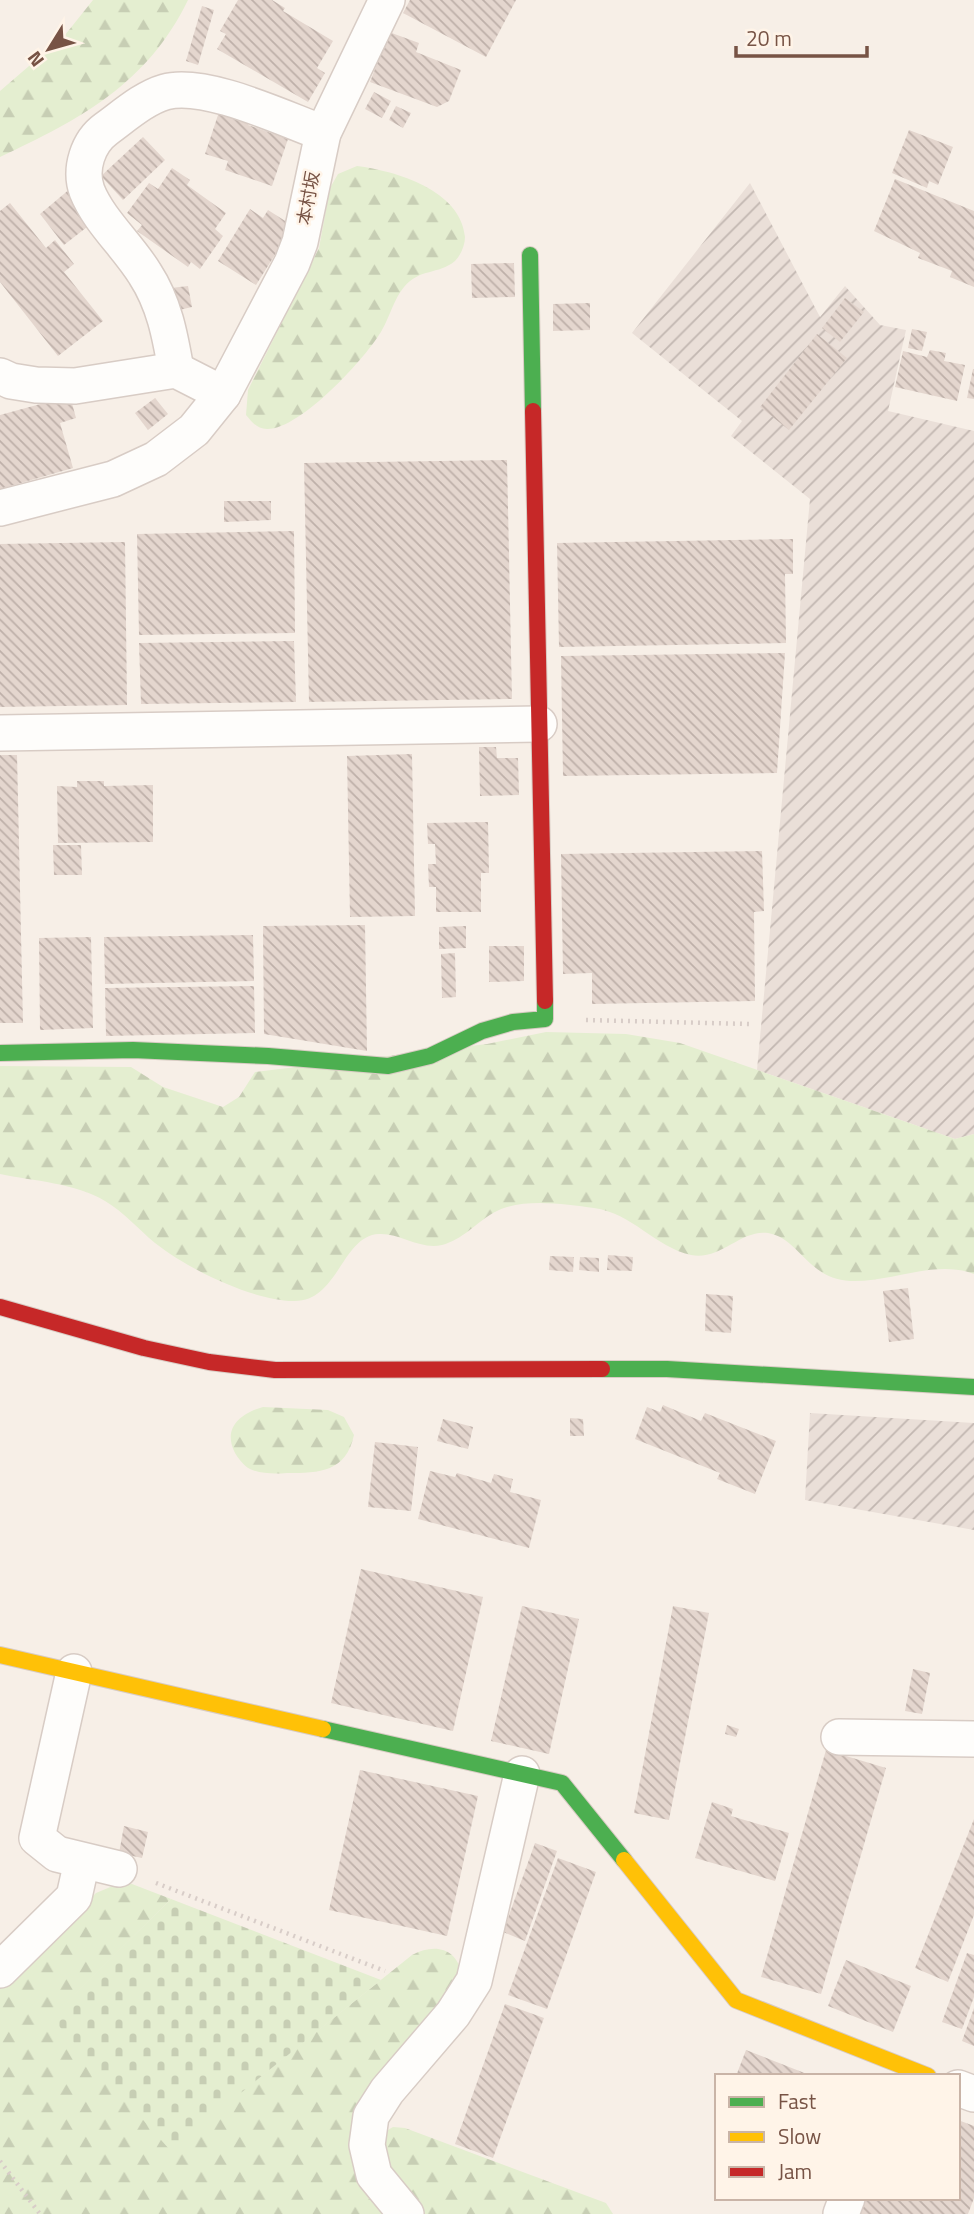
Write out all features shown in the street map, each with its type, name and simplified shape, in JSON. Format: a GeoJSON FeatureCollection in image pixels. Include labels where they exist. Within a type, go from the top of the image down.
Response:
{"type":"FeatureCollection","features":[{"type":"Feature","properties":{"kind":"street","name":"本村坂"},"geometry":{"type":"LineString","coordinates":[[0,508],[113,479],[156,459],[194,430],[223,394],[300,242],[323,133],[387,0]]}},
{"type":"Feature","properties":{"kind":"street"},"geometry":{"type":"LineString","coordinates":[[176,370],[160,300],[145,273],[86,189],[84,168],[89,149],[101,132],[130,111],[162,93],[177,89],[209,92],[323,133]]}},
{"type":"Feature","properties":{"kind":"street"},"geometry":{"type":"LineString","coordinates":[[0,1053],[132,1050],[268,1056],[388,1066],[429,1056],[482,1031],[513,1022],[545,1019],[530,256]]}},
{"type":"Feature","properties":{"kind":"street"},"geometry":{"type":"LineString","coordinates":[[0,376],[11,381],[36,385],[75,386],[176,370],[223,394]]}},
{"type":"Feature","properties":{"kind":"street"},"geometry":{"type":"LineString","coordinates":[[0,733],[539,724]]}},
{"type":"Feature","properties":{"kind":"street"},"geometry":{"type":"LineString","coordinates":[[0,1307],[157,1351],[209,1362],[275,1370],[667,1369],[974,1387]]}},
{"type":"Feature","properties":{"kind":"street"},"geometry":{"type":"LineString","coordinates":[[0,1655],[562,1783],[736,2000],[908,2072]]}},
{"type":"Feature","properties":{"kind":"street"},"geometry":{"type":"LineString","coordinates":[[74,1672],[37,1838],[57,1854],[119,1869]]}},
{"type":"Feature","properties":{"kind":"street"},"geometry":{"type":"LineString","coordinates":[[839,1737],[974,1739]]}},
{"type":"Feature","properties":{"kind":"street"},"geometry":{"type":"LineString","coordinates":[[406,2214],[374,2175],[367,2145],[371,2116],[387,2091],[453,2014],[474,1981],[522,1774]]}},
{"type":"Feature","properties":{"kind":"street"},"geometry":{"type":"LineString","coordinates":[[0,1970],[74,1897],[82,1861]]}},
{"type":"Feature","properties":{"kind":"path"},"geometry":{"type":"LineString","coordinates":[[545,1019],[750,1024]]}},
{"type":"Feature","properties":{"kind":"path"},"geometry":{"type":"LineString","coordinates":[[119,1869],[385,1971]]}},
{"type":"Feature","properties":{"kind":"path"},"geometry":{"type":"LineString","coordinates":[[0,2161],[40,2214]]}},
{"type":"Feature","properties":{"kind":"shaded area"},"geometry":{"type":"Polygon","coordinates":[[[750,183],[820,317],[845,286],[880,325],[906,330],[888,411],[974,431],[974,1134],[955,1139],[757,1070],[810,499],[731,436],[742,421],[632,333],[750,183]]]}},
{"type":"Feature","properties":{"kind":"shaded area"},"geometry":{"type":"Polygon","coordinates":[[[810,1413],[974,1423],[974,1530],[805,1500],[810,1413]]]}},
{"type":"Feature","properties":{"kind":"green space"},"geometry":{"type":"Polygon","coordinates":[[[93,0],[188,0],[153,55],[132,77],[84,113],[0,157],[0,91],[65,35],[93,0]]]}},
{"type":"Feature","properties":{"kind":"green space"},"geometry":{"type":"Polygon","coordinates":[[[357,166],[407,178],[439,195],[452,207],[461,221],[465,237],[462,250],[457,259],[449,265],[416,277],[404,287],[374,342],[348,373],[314,405],[281,426],[260,428],[246,415],[248,390],[319,248],[330,188],[338,174],[357,166]]]}},
{"type":"Feature","properties":{"kind":"green space"},"geometry":{"type":"Polygon","coordinates":[[[546,1032],[626,1034],[680,1043],[955,1139],[974,1134],[974,1274],[944,1269],[865,1281],[836,1279],[814,1266],[788,1242],[768,1233],[749,1236],[711,1254],[691,1255],[666,1245],[608,1211],[529,1203],[493,1213],[462,1235],[442,1245],[426,1245],[387,1234],[367,1237],[356,1245],[320,1292],[308,1299],[293,1301],[258,1295],[202,1273],[155,1243],[118,1210],[94,1195],[68,1186],[0,1174],[0,1066],[131,1067],[163,1087],[223,1107],[239,1097],[255,1072],[487,1044],[546,1032]]]}},
{"type":"Feature","properties":{"kind":"green space"},"geometry":{"type":"Polygon","coordinates":[[[263,1407],[328,1410],[344,1417],[354,1435],[345,1457],[321,1471],[273,1473],[250,1469],[235,1453],[232,1429],[248,1413],[263,1407]]]}},
{"type":"Feature","properties":{"kind":"green space"},"geometry":{"type":"Polygon","coordinates":[[[120,1883],[132,1884],[171,1899],[52,2017],[170,2149],[412,1955],[437,1949],[444,1950],[455,1959],[462,1975],[377,2083],[388,2214],[0,2214],[0,1988],[96,1893],[120,1883]]]}},
{"type":"Feature","properties":{"kind":"green space"},"geometry":{"type":"Polygon","coordinates":[[[171,1899],[381,1980],[170,2150],[51,2017],[171,1899]]]}},
{"type":"Feature","properties":{"kind":"green space"},"geometry":{"type":"Polygon","coordinates":[[[393,2127],[405,2128],[606,2203],[613,2214],[424,2214],[386,2169],[383,2133],[393,2127]]]}},
{"type":"Feature","properties":{"kind":"building"},"geometry":{"type":"Polygon","coordinates":[[[238,0],[272,0],[285,8],[283,11],[333,41],[317,68],[325,73],[308,102],[217,49],[226,34],[220,31],[238,0]]]}},
{"type":"Feature","properties":{"kind":"building"},"geometry":{"type":"Polygon","coordinates":[[[410,0],[516,0],[486,57],[403,13],[410,0]]]}},
{"type":"Feature","properties":{"kind":"building"},"geometry":{"type":"Polygon","coordinates":[[[202,6],[214,10],[198,65],[186,61],[202,6]]]}},
{"type":"Feature","properties":{"kind":"building"},"geometry":{"type":"Polygon","coordinates":[[[389,32],[419,43],[416,52],[461,70],[449,101],[437,107],[370,82],[389,32]]]}},
{"type":"Feature","properties":{"kind":"building"},"geometry":{"type":"Polygon","coordinates":[[[374,92],[391,101],[382,118],[365,109],[374,92]]]}},
{"type":"Feature","properties":{"kind":"building"},"geometry":{"type":"Polygon","coordinates":[[[396,106],[411,113],[403,128],[389,120],[396,106]]]}},
{"type":"Feature","properties":{"kind":"building"},"geometry":{"type":"Polygon","coordinates":[[[220,109],[250,119],[248,125],[288,139],[272,186],[225,170],[228,161],[205,154],[220,109]]]}},
{"type":"Feature","properties":{"kind":"building"},"geometry":{"type":"Polygon","coordinates":[[[909,130],[953,147],[938,185],[929,181],[927,188],[892,173],[909,130]]]}},
{"type":"Feature","properties":{"kind":"building"},"geometry":{"type":"Polygon","coordinates":[[[143,137],[165,160],[123,200],[101,176],[143,137]]]}},
{"type":"Feature","properties":{"kind":"building"},"geometry":{"type":"Polygon","coordinates":[[[172,168],[190,180],[187,185],[226,213],[215,229],[223,236],[200,269],[191,262],[188,267],[137,231],[142,225],[127,213],[149,183],[158,189],[172,168]]]}},
{"type":"Feature","properties":{"kind":"building"},"geometry":{"type":"Polygon","coordinates":[[[895,179],[974,211],[974,287],[950,277],[952,271],[918,258],[920,253],[874,231],[895,179]]]}},
{"type":"Feature","properties":{"kind":"building"},"geometry":{"type":"Polygon","coordinates":[[[71,188],[96,220],[64,245],[40,214],[71,188]]]}},
{"type":"Feature","properties":{"kind":"building"},"geometry":{"type":"Polygon","coordinates":[[[10,203],[46,248],[55,240],[74,264],[64,272],[103,321],[58,356],[0,282],[0,211],[10,203]]]}},
{"type":"Feature","properties":{"kind":"building"},"geometry":{"type":"Polygon","coordinates":[[[250,209],[263,218],[268,210],[293,226],[256,285],[218,261],[250,209]]]}},
{"type":"Feature","properties":{"kind":"building"},"geometry":{"type":"Polygon","coordinates":[[[514,263],[515,297],[472,298],[471,264],[514,263]]]}},
{"type":"Feature","properties":{"kind":"building"},"geometry":{"type":"Polygon","coordinates":[[[188,286],[192,307],[175,311],[171,288],[188,286]]]}},
{"type":"Feature","properties":{"kind":"building"},"geometry":{"type":"Polygon","coordinates":[[[845,298],[864,312],[840,342],[822,328],[845,298]]]}},
{"type":"Feature","properties":{"kind":"building"},"geometry":{"type":"Polygon","coordinates":[[[590,303],[590,330],[553,331],[553,304],[590,303]]]}},
{"type":"Feature","properties":{"kind":"building"},"geometry":{"type":"Polygon","coordinates":[[[912,329],[927,332],[922,351],[908,348],[912,329]]]}},
{"type":"Feature","properties":{"kind":"building"},"geometry":{"type":"Polygon","coordinates":[[[817,334],[847,358],[789,430],[760,407],[817,334]]]}},
{"type":"Feature","properties":{"kind":"building"},"geometry":{"type":"Polygon","coordinates":[[[930,350],[946,353],[944,361],[965,365],[957,401],[895,387],[903,351],[927,357],[930,350]]]}},
{"type":"Feature","properties":{"kind":"building"},"geometry":{"type":"Polygon","coordinates":[[[974,369],[974,399],[967,398],[974,369]]]}},
{"type":"Feature","properties":{"kind":"building"},"geometry":{"type":"Polygon","coordinates":[[[70,396],[76,418],[60,423],[73,468],[0,489],[0,415],[70,396]]]}},
{"type":"Feature","properties":{"kind":"building"},"geometry":{"type":"Polygon","coordinates":[[[155,398],[168,414],[148,430],[135,413],[155,398]]]}},
{"type":"Feature","properties":{"kind":"building"},"geometry":{"type":"Polygon","coordinates":[[[507,460],[512,699],[309,702],[304,463],[507,460]]]}},
{"type":"Feature","properties":{"kind":"building"},"geometry":{"type":"Polygon","coordinates":[[[224,501],[271,501],[271,520],[224,522],[224,501]]]}},
{"type":"Feature","properties":{"kind":"building"},"geometry":{"type":"Polygon","coordinates":[[[294,531],[295,633],[139,635],[137,534],[294,531]]]}},
{"type":"Feature","properties":{"kind":"building"},"geometry":{"type":"Polygon","coordinates":[[[793,539],[793,574],[785,574],[786,643],[559,647],[557,543],[793,539]]]}},
{"type":"Feature","properties":{"kind":"building"},"geometry":{"type":"Polygon","coordinates":[[[125,542],[127,705],[0,707],[0,544],[125,542]]]}},
{"type":"Feature","properties":{"kind":"building"},"geometry":{"type":"Polygon","coordinates":[[[294,641],[296,702],[141,704],[139,643],[294,641]]]}},
{"type":"Feature","properties":{"kind":"building"},"geometry":{"type":"Polygon","coordinates":[[[785,653],[777,773],[563,776],[561,656],[785,653]]]}},
{"type":"Feature","properties":{"kind":"building"},"geometry":{"type":"Polygon","coordinates":[[[479,747],[496,747],[497,758],[518,758],[519,795],[480,796],[479,747]]]}},
{"type":"Feature","properties":{"kind":"building"},"geometry":{"type":"Polygon","coordinates":[[[412,754],[415,916],[350,917],[347,756],[412,754]]]}},
{"type":"Feature","properties":{"kind":"building"},"geometry":{"type":"Polygon","coordinates":[[[0,755],[17,755],[23,1023],[0,1023],[0,755]]]}},
{"type":"Feature","properties":{"kind":"building"},"geometry":{"type":"Polygon","coordinates":[[[77,781],[104,781],[104,786],[153,785],[153,842],[58,843],[57,786],[77,787],[77,781]]]}},
{"type":"Feature","properties":{"kind":"building"},"geometry":{"type":"Polygon","coordinates":[[[488,822],[489,873],[481,873],[481,912],[436,912],[436,887],[429,887],[428,864],[436,864],[435,844],[428,844],[427,823],[488,822]]]}},
{"type":"Feature","properties":{"kind":"building"},"geometry":{"type":"Polygon","coordinates":[[[53,845],[81,845],[82,875],[54,875],[53,845]]]}},
{"type":"Feature","properties":{"kind":"building"},"geometry":{"type":"Polygon","coordinates":[[[762,851],[764,911],[754,912],[755,1001],[592,1004],[592,973],[563,974],[561,854],[762,851]]]}},
{"type":"Feature","properties":{"kind":"building"},"geometry":{"type":"Polygon","coordinates":[[[365,925],[367,1051],[264,1034],[263,926],[365,925]]]}},
{"type":"Feature","properties":{"kind":"building"},"geometry":{"type":"Polygon","coordinates":[[[466,926],[466,948],[439,949],[439,927],[466,926]]]}},
{"type":"Feature","properties":{"kind":"building"},"geometry":{"type":"Polygon","coordinates":[[[253,935],[254,981],[105,984],[104,937],[253,935]]]}},
{"type":"Feature","properties":{"kind":"building"},"geometry":{"type":"Polygon","coordinates":[[[91,937],[93,1028],[40,1030],[39,938],[91,937]]]}},
{"type":"Feature","properties":{"kind":"building"},"geometry":{"type":"Polygon","coordinates":[[[489,946],[524,946],[524,981],[489,982],[489,946]]]}},
{"type":"Feature","properties":{"kind":"building"},"geometry":{"type":"Polygon","coordinates":[[[455,953],[456,997],[442,998],[441,954],[455,953]]]}},
{"type":"Feature","properties":{"kind":"building"},"geometry":{"type":"Polygon","coordinates":[[[254,986],[255,1033],[106,1036],[105,988],[254,986]]]}},
{"type":"Feature","properties":{"kind":"building"},"geometry":{"type":"Polygon","coordinates":[[[608,1255],[633,1257],[632,1271],[607,1270],[608,1255]]]}},
{"type":"Feature","properties":{"kind":"building"},"geometry":{"type":"Polygon","coordinates":[[[550,1256],[574,1257],[573,1272],[549,1270],[550,1256]]]}},
{"type":"Feature","properties":{"kind":"building"},"geometry":{"type":"Polygon","coordinates":[[[580,1257],[599,1258],[599,1272],[579,1270],[580,1257]]]}},
{"type":"Feature","properties":{"kind":"building"},"geometry":{"type":"Polygon","coordinates":[[[908,1288],[914,1339],[889,1342],[883,1291],[908,1288]]]}},
{"type":"Feature","properties":{"kind":"building"},"geometry":{"type":"Polygon","coordinates":[[[706,1294],[733,1296],[731,1333],[705,1331],[706,1294]]]}},
{"type":"Feature","properties":{"kind":"building"},"geometry":{"type":"Polygon","coordinates":[[[663,1405],[701,1421],[705,1413],[776,1441],[755,1494],[717,1479],[720,1473],[635,1439],[647,1407],[660,1412],[663,1405]]]}},
{"type":"Feature","properties":{"kind":"building"},"geometry":{"type":"Polygon","coordinates":[[[570,1418],[583,1419],[584,1436],[570,1436],[570,1418]]]}},
{"type":"Feature","properties":{"kind":"building"},"geometry":{"type":"Polygon","coordinates":[[[443,1419],[473,1427],[468,1449],[437,1441],[443,1419]]]}},
{"type":"Feature","properties":{"kind":"building"},"geometry":{"type":"Polygon","coordinates":[[[375,1442],[418,1447],[411,1511],[368,1507],[375,1442]]]}},
{"type":"Feature","properties":{"kind":"building"},"geometry":{"type":"Polygon","coordinates":[[[430,1471],[455,1477],[457,1473],[491,1483],[494,1474],[513,1479],[510,1492],[541,1500],[529,1548],[418,1519],[430,1471]]]}},
{"type":"Feature","properties":{"kind":"building"},"geometry":{"type":"Polygon","coordinates":[[[361,1569],[483,1597],[453,1731],[331,1703],[361,1569]]]}},
{"type":"Feature","properties":{"kind":"building"},"geometry":{"type":"Polygon","coordinates":[[[522,1606],[579,1619],[549,1754],[491,1741],[522,1606]]]}},
{"type":"Feature","properties":{"kind":"building"},"geometry":{"type":"Polygon","coordinates":[[[673,1606],[709,1613],[669,1820],[634,1813],[673,1606]]]}},
{"type":"Feature","properties":{"kind":"building"},"geometry":{"type":"Polygon","coordinates":[[[913,1669],[930,1673],[922,1714],[905,1711],[913,1669]]]}},
{"type":"Feature","properties":{"kind":"building"},"geometry":{"type":"Polygon","coordinates":[[[727,1725],[739,1729],[736,1737],[725,1734],[727,1725]]]}},
{"type":"Feature","properties":{"kind":"building"},"geometry":{"type":"Polygon","coordinates":[[[826,1750],[886,1768],[821,1994],[761,1977],[826,1750]]]}},
{"type":"Feature","properties":{"kind":"building"},"geometry":{"type":"Polygon","coordinates":[[[360,1770],[478,1796],[447,1936],[329,1910],[360,1770]]]}},
{"type":"Feature","properties":{"kind":"building"},"geometry":{"type":"Polygon","coordinates":[[[712,1802],[733,1809],[731,1816],[789,1833],[775,1881],[695,1858],[712,1802]]]}},
{"type":"Feature","properties":{"kind":"building"},"geometry":{"type":"Polygon","coordinates":[[[974,1819],[974,1915],[948,1982],[915,1968],[974,1819]]]}},
{"type":"Feature","properties":{"kind":"building"},"geometry":{"type":"Polygon","coordinates":[[[124,1826],[148,1832],[142,1858],[119,1853],[124,1826]]]}},
{"type":"Feature","properties":{"kind":"building"},"geometry":{"type":"Polygon","coordinates":[[[535,1843],[557,1851],[525,1941],[503,1932],[535,1843]]]}},
{"type":"Feature","properties":{"kind":"building"},"geometry":{"type":"Polygon","coordinates":[[[558,1858],[596,1872],[547,2009],[508,1995],[558,1858]]]}},
{"type":"Feature","properties":{"kind":"building"},"geometry":{"type":"Polygon","coordinates":[[[967,1953],[974,1955],[974,1997],[962,2029],[942,2022],[967,1953]]]}},
{"type":"Feature","properties":{"kind":"building"},"geometry":{"type":"Polygon","coordinates":[[[846,1960],[911,1986],[893,2032],[828,2006],[846,1960]]]}},
{"type":"Feature","properties":{"kind":"building"},"geometry":{"type":"Polygon","coordinates":[[[505,2004],[544,2018],[493,2158],[455,2144],[505,2004]]]}},
{"type":"Feature","properties":{"kind":"building"},"geometry":{"type":"Polygon","coordinates":[[[974,2008],[974,2046],[962,2041],[974,2008]]]}},
{"type":"Feature","properties":{"kind":"building"},"geometry":{"type":"Polygon","coordinates":[[[746,2050],[807,2074],[737,2074],[746,2050]]]}},
{"type":"Feature","properties":{"kind":"building"},"geometry":{"type":"Polygon","coordinates":[[[960,2121],[974,2126],[974,2198],[968,2214],[859,2214],[864,2200],[960,2200],[960,2121]]]}},
{"type":"Feature","properties":{"kind":"traffic: fast"},"geometry":{"type":"LineString","coordinates":[[530,255],[533,411]]}},
{"type":"Feature","properties":{"kind":"traffic: fast"},"geometry":{"type":"LineString","coordinates":[[0,1053],[133,1050],[268,1056],[388,1066],[430,1056],[482,1031],[513,1022],[545,1019],[545,1001]]}},
{"type":"Feature","properties":{"kind":"traffic: fast"},"geometry":{"type":"LineString","coordinates":[[602,1369],[667,1369],[974,1387]]}},
{"type":"Feature","properties":{"kind":"traffic: fast"},"geometry":{"type":"LineString","coordinates":[[323,1729],[562,1783],[624,1860]]}},
{"type":"Feature","properties":{"kind":"traffic: slow"},"geometry":{"type":"LineString","coordinates":[[0,1655],[323,1729]]}},
{"type":"Feature","properties":{"kind":"traffic: slow"},"geometry":{"type":"LineString","coordinates":[[624,1860],[736,2000],[923,2074]]}},
{"type":"Feature","properties":{"kind":"traffic: jam"},"geometry":{"type":"LineString","coordinates":[[533,411],[545,1001]]}},
{"type":"Feature","properties":{"kind":"traffic: jam"},"geometry":{"type":"LineString","coordinates":[[0,1307],[144,1348],[209,1362],[275,1370],[602,1369]]}}]}
